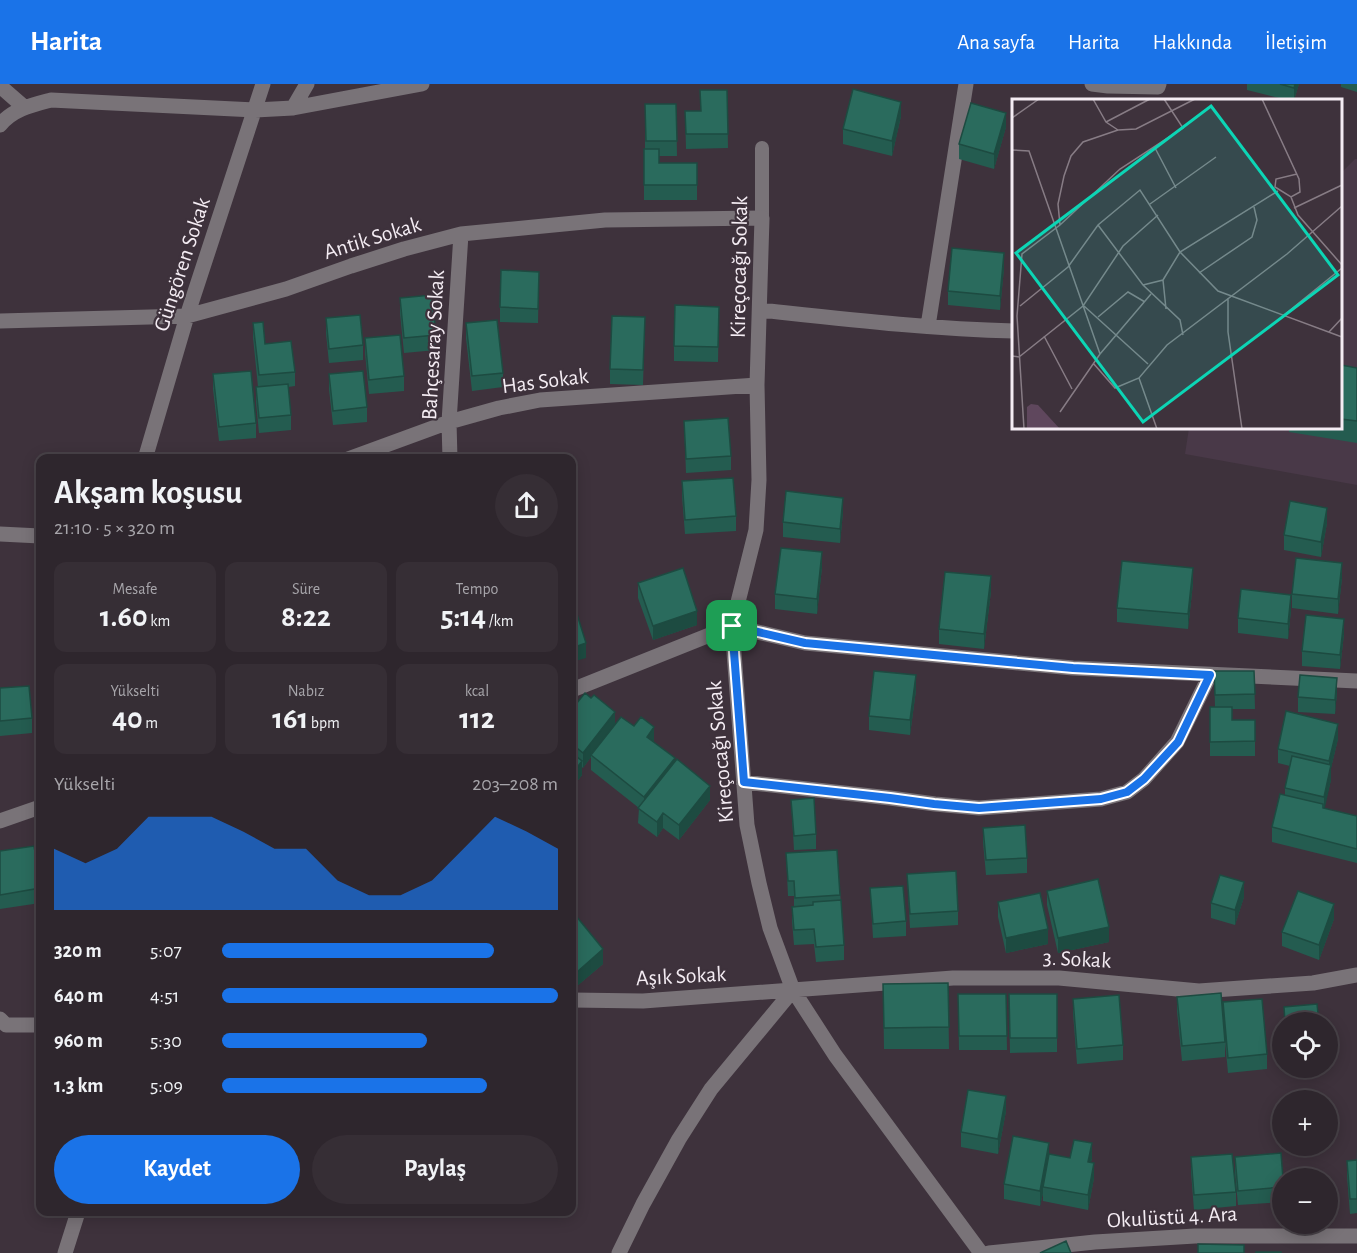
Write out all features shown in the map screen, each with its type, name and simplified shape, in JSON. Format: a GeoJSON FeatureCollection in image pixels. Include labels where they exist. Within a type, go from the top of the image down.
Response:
{"type":"FeatureCollection","features":[{"type":"Feature","properties":{"kind":"street","name":"Güngören Sokak"},"geometry":{"type":"LineString","coordinates":[[146,454],[186,315],[263,84]]}},
{"type":"Feature","properties":{"kind":"street"},"geometry":{"type":"LineString","coordinates":[[293,108],[307,84]]}},
{"type":"Feature","properties":{"kind":"street"},"geometry":{"type":"LineString","coordinates":[[0,125],[5,118],[24,107],[51,100],[255,110],[293,108],[422,84]]}},
{"type":"Feature","properties":{"kind":"street"},"geometry":{"type":"LineString","coordinates":[[928,326],[966,84]]}},
{"type":"Feature","properties":{"kind":"street"},"geometry":{"type":"LineString","coordinates":[[1092,84],[1136,88],[1158,86]]}},
{"type":"Feature","properties":{"kind":"street"},"geometry":{"type":"LineString","coordinates":[[0,86],[24,107]]}},
{"type":"Feature","properties":{"kind":"street","name":"Antik Sokak"},"geometry":{"type":"LineString","coordinates":[[0,321],[186,315],[286,289],[404,249],[461,234],[605,220],[762,218]]}},
{"type":"Feature","properties":{"kind":"street","name":"Kireçocağı Sokak"},"geometry":{"type":"LineString","coordinates":[[762,218],[757,385],[759,480],[756,530],[732,626],[747,825],[759,883],[770,928],[793,990],[835,1055],[981,1253]]}},
{"type":"Feature","properties":{"kind":"street","name":"Bahçesaray Sokak"},"geometry":{"type":"LineString","coordinates":[[450,454],[449,422],[461,234]]}},
{"type":"Feature","properties":{"kind":"street"},"geometry":{"type":"LineString","coordinates":[[760,310],[928,326],[1012,331]]}},
{"type":"Feature","properties":{"kind":"street","name":"Has Sokak"},"geometry":{"type":"LineString","coordinates":[[362,454],[449,422],[499,408],[540,400],[757,385]]}},
{"type":"Feature","properties":{"kind":"street"},"geometry":{"type":"LineString","coordinates":[[0,534],[36,536]]}},
{"type":"Feature","properties":{"kind":"street"},"geometry":{"type":"LineString","coordinates":[[576,688],[732,626],[805,643],[1073,668],[1357,681]]}},
{"type":"Feature","properties":{"kind":"street"},"geometry":{"type":"LineString","coordinates":[[744,782],[979,808],[1101,799],[1127,792],[1144,779],[1178,742],[1210,675]]}},
{"type":"Feature","properties":{"kind":"street"},"geometry":{"type":"LineString","coordinates":[[0,821],[36,805]]}},
{"type":"Feature","properties":{"kind":"street","name":"3. Sokak"},"geometry":{"type":"LineString","coordinates":[[793,990],[952,978],[1059,978],[1199,991],[1313,983],[1357,975]]}},
{"type":"Feature","properties":{"kind":"street"},"geometry":{"type":"LineString","coordinates":[[619,1253],[643,1204],[711,1089],[793,990]]}},
{"type":"Feature","properties":{"kind":"street","name":"Aşık Sokak"},"geometry":{"type":"LineString","coordinates":[[576,1000],[644,1001],[793,990]]}},
{"type":"Feature","properties":{"kind":"street"},"geometry":{"type":"LineString","coordinates":[[0,1019],[6,1025],[36,1025]]}},
{"type":"Feature","properties":{"kind":"street"},"geometry":{"type":"LineString","coordinates":[[65,1253],[77,1216]]}},
{"type":"Feature","properties":{"kind":"street","name":"Okulüstü 4. Ara"},"geometry":{"type":"LineString","coordinates":[[989,1253],[1095,1242],[1195,1236],[1357,1236]]}},
{"type":"Feature","properties":{"kind":"lane","name":"Kireçocağı Sokak"},"geometry":{"type":"LineString","coordinates":[[762,148],[762,218]]}},
{"type":"Feature","properties":{"kind":"shaded area"},"geometry":{"type":"Polygon","coordinates":[[[1357,159],[1357,485],[1185,454],[1189,429],[1342,429],[1342,172],[1357,159]]]}},
{"type":"Feature","properties":{"kind":"building"},"geometry":{"type":"Polygon","coordinates":[[[1280,84],[1295,84],[1294,88],[1280,84]]]}},
{"type":"Feature","properties":{"kind":"building"},"geometry":{"type":"Polygon","coordinates":[[[853,89],[901,102],[892,141],[843,129],[853,89]]]}},
{"type":"Feature","properties":{"kind":"building"},"geometry":{"type":"Polygon","coordinates":[[[700,90],[727,90],[728,134],[686,134],[685,111],[701,111],[700,90]]]}},
{"type":"Feature","properties":{"kind":"building"},"geometry":{"type":"Polygon","coordinates":[[[971,103],[1006,113],[994,154],[959,144],[971,103]]]}},
{"type":"Feature","properties":{"kind":"building"},"geometry":{"type":"Polygon","coordinates":[[[645,104],[676,104],[677,141],[646,141],[645,104]]]}},
{"type":"Feature","properties":{"kind":"building"},"geometry":{"type":"Polygon","coordinates":[[[644,149],[659,149],[659,163],[697,163],[697,185],[644,185],[644,149]]]}},
{"type":"Feature","properties":{"kind":"building"},"geometry":{"type":"Polygon","coordinates":[[[952,248],[1004,253],[1000,296],[948,291],[952,248]]]}},
{"type":"Feature","properties":{"kind":"building"},"geometry":{"type":"Polygon","coordinates":[[[501,270],[539,272],[538,309],[500,307],[501,270]]]}},
{"type":"Feature","properties":{"kind":"building"},"geometry":{"type":"Polygon","coordinates":[[[432,295],[436,335],[404,338],[400,298],[432,295]]]}},
{"type":"Feature","properties":{"kind":"building"},"geometry":{"type":"Polygon","coordinates":[[[675,305],[719,307],[718,347],[674,346],[675,305]]]}},
{"type":"Feature","properties":{"kind":"building"},"geometry":{"type":"Polygon","coordinates":[[[360,315],[363,345],[329,349],[326,318],[360,315]]]}},
{"type":"Feature","properties":{"kind":"building"},"geometry":{"type":"Polygon","coordinates":[[[612,316],[645,317],[643,370],[610,369],[612,316]]]}},
{"type":"Feature","properties":{"kind":"building"},"geometry":{"type":"Polygon","coordinates":[[[497,320],[503,373],[472,376],[466,323],[497,320]]]}},
{"type":"Feature","properties":{"kind":"building"},"geometry":{"type":"Polygon","coordinates":[[[263,322],[265,344],[291,341],[295,372],[259,375],[253,323],[263,322]]]}},
{"type":"Feature","properties":{"kind":"building"},"geometry":{"type":"Polygon","coordinates":[[[400,335],[404,376],[369,380],[365,338],[400,335]]]}},
{"type":"Feature","properties":{"kind":"building"},"geometry":{"type":"Polygon","coordinates":[[[1342,365],[1357,368],[1357,421],[1342,419],[1342,365]]]}},
{"type":"Feature","properties":{"kind":"building"},"geometry":{"type":"Polygon","coordinates":[[[251,371],[256,423],[219,427],[213,374],[251,371]]]}},
{"type":"Feature","properties":{"kind":"building"},"geometry":{"type":"Polygon","coordinates":[[[363,371],[367,407],[333,411],[329,374],[363,371]]]}},
{"type":"Feature","properties":{"kind":"building"},"geometry":{"type":"Polygon","coordinates":[[[288,384],[291,415],[259,418],[256,387],[288,384]]]}},
{"type":"Feature","properties":{"kind":"building"},"geometry":{"type":"Polygon","coordinates":[[[728,418],[731,456],[686,459],[684,421],[728,418]]]}},
{"type":"Feature","properties":{"kind":"building"},"geometry":{"type":"Polygon","coordinates":[[[733,478],[736,516],[685,520],[682,481],[733,478]]]}},
{"type":"Feature","properties":{"kind":"building"},"geometry":{"type":"Polygon","coordinates":[[[786,491],[843,498],[840,529],[783,522],[786,491]]]}},
{"type":"Feature","properties":{"kind":"building"},"geometry":{"type":"Polygon","coordinates":[[[1290,501],[1327,508],[1321,542],[1284,535],[1290,501]]]}},
{"type":"Feature","properties":{"kind":"building"},"geometry":{"type":"Polygon","coordinates":[[[781,548],[822,552],[817,599],[775,594],[781,548]]]}},
{"type":"Feature","properties":{"kind":"building"},"geometry":{"type":"Polygon","coordinates":[[[1296,558],[1342,563],[1338,599],[1292,594],[1296,558]]]}},
{"type":"Feature","properties":{"kind":"building"},"geometry":{"type":"Polygon","coordinates":[[[1122,561],[1193,568],[1188,614],[1117,608],[1122,561]]]}},
{"type":"Feature","properties":{"kind":"building"},"geometry":{"type":"Polygon","coordinates":[[[683,568],[697,611],[653,626],[638,583],[683,568]]]}},
{"type":"Feature","properties":{"kind":"building"},"geometry":{"type":"Polygon","coordinates":[[[945,572],[991,576],[984,634],[939,629],[945,572]]]}},
{"type":"Feature","properties":{"kind":"building"},"geometry":{"type":"Polygon","coordinates":[[[1241,589],[1291,595],[1288,624],[1238,618],[1241,589]]]}},
{"type":"Feature","properties":{"kind":"building"},"geometry":{"type":"Polygon","coordinates":[[[576,611],[586,643],[576,647],[576,611]]]}},
{"type":"Feature","properties":{"kind":"building"},"geometry":{"type":"Polygon","coordinates":[[[1306,615],[1344,619],[1340,655],[1302,651],[1306,615]]]}},
{"type":"Feature","properties":{"kind":"building"},"geometry":{"type":"Polygon","coordinates":[[[874,671],[916,675],[910,720],[869,716],[874,671]]]}},
{"type":"Feature","properties":{"kind":"building"},"geometry":{"type":"Polygon","coordinates":[[[1214,671],[1254,671],[1255,694],[1215,695],[1214,671]]]}},
{"type":"Feature","properties":{"kind":"building"},"geometry":{"type":"Polygon","coordinates":[[[1300,675],[1337,678],[1335,700],[1298,697],[1300,675]]]}},
{"type":"Feature","properties":{"kind":"building"},"geometry":{"type":"Polygon","coordinates":[[[29,686],[32,718],[0,721],[0,688],[29,686]]]}},
{"type":"Feature","properties":{"kind":"building"},"geometry":{"type":"Polygon","coordinates":[[[585,693],[591,698],[594,695],[615,712],[583,753],[576,747],[576,704],[585,693]]]}},
{"type":"Feature","properties":{"kind":"building"},"geometry":{"type":"Polygon","coordinates":[[[1210,707],[1232,707],[1232,720],[1255,720],[1255,741],[1210,742],[1210,707]]]}},
{"type":"Feature","properties":{"kind":"building"},"geometry":{"type":"Polygon","coordinates":[[[1286,711],[1338,724],[1329,761],[1278,749],[1286,711]]]}},
{"type":"Feature","properties":{"kind":"building"},"geometry":{"type":"Polygon","coordinates":[[[621,717],[634,726],[641,717],[654,727],[647,737],[675,758],[644,797],[591,755],[621,717]]]}},
{"type":"Feature","properties":{"kind":"building"},"geometry":{"type":"Polygon","coordinates":[[[576,756],[582,761],[576,769],[576,756]]]}},
{"type":"Feature","properties":{"kind":"building"},"geometry":{"type":"Polygon","coordinates":[[[1292,756],[1331,765],[1324,797],[1285,788],[1292,756]]]}},
{"type":"Feature","properties":{"kind":"building"},"geometry":{"type":"Polygon","coordinates":[[[677,759],[710,786],[679,825],[663,813],[657,822],[638,808],[677,759]]]}},
{"type":"Feature","properties":{"kind":"building"},"geometry":{"type":"Polygon","coordinates":[[[1280,794],[1323,804],[1323,808],[1357,816],[1357,849],[1272,827],[1280,794]]]}},
{"type":"Feature","properties":{"kind":"building"},"geometry":{"type":"Polygon","coordinates":[[[814,798],[816,834],[794,836],[791,800],[814,798]]]}},
{"type":"Feature","properties":{"kind":"building"},"geometry":{"type":"Polygon","coordinates":[[[1025,825],[1027,858],[986,860],[983,828],[1025,825]]]}},
{"type":"Feature","properties":{"kind":"building"},"geometry":{"type":"Polygon","coordinates":[[[34,846],[36,889],[0,895],[0,851],[34,846]]]}},
{"type":"Feature","properties":{"kind":"building"},"geometry":{"type":"Polygon","coordinates":[[[837,850],[840,895],[795,898],[794,881],[788,881],[786,853],[837,850]]]}},
{"type":"Feature","properties":{"kind":"building"},"geometry":{"type":"Polygon","coordinates":[[[956,871],[958,911],[910,914],[907,874],[956,871]]]}},
{"type":"Feature","properties":{"kind":"building"},"geometry":{"type":"Polygon","coordinates":[[[1220,875],[1244,882],[1235,910],[1211,903],[1220,875]]]}},
{"type":"Feature","properties":{"kind":"building"},"geometry":{"type":"Polygon","coordinates":[[[1098,879],[1109,927],[1058,938],[1047,891],[1098,879]]]}},
{"type":"Feature","properties":{"kind":"building"},"geometry":{"type":"Polygon","coordinates":[[[903,886],[906,921],[873,924],[870,888],[903,886]]]}},
{"type":"Feature","properties":{"kind":"building"},"geometry":{"type":"Polygon","coordinates":[[[1298,891],[1334,904],[1319,945],[1282,932],[1298,891]]]}},
{"type":"Feature","properties":{"kind":"building"},"geometry":{"type":"Polygon","coordinates":[[[1040,893],[1048,929],[1006,938],[998,902],[1040,893]]]}},
{"type":"Feature","properties":{"kind":"building"},"geometry":{"type":"Polygon","coordinates":[[[841,900],[844,945],[816,947],[814,929],[794,930],[792,907],[813,905],[813,902],[841,900]]]}},
{"type":"Feature","properties":{"kind":"building"},"geometry":{"type":"Polygon","coordinates":[[[576,916],[603,949],[576,971],[576,916]]]}},
{"type":"Feature","properties":{"kind":"building"},"geometry":{"type":"Polygon","coordinates":[[[948,983],[949,1027],[884,1028],[883,984],[948,983]]]}},
{"type":"Feature","properties":{"kind":"building"},"geometry":{"type":"Polygon","coordinates":[[[1221,993],[1225,1042],[1182,1046],[1177,997],[1221,993]]]}},
{"type":"Feature","properties":{"kind":"building"},"geometry":{"type":"Polygon","coordinates":[[[958,994],[1006,994],[1007,1036],[959,1036],[958,994]]]}},
{"type":"Feature","properties":{"kind":"building"},"geometry":{"type":"Polygon","coordinates":[[[1009,994],[1057,994],[1057,1038],[1010,1038],[1009,994]]]}},
{"type":"Feature","properties":{"kind":"building"},"geometry":{"type":"Polygon","coordinates":[[[1119,995],[1123,1045],[1077,1049],[1073,999],[1119,995]]]}},
{"type":"Feature","properties":{"kind":"building"},"geometry":{"type":"Polygon","coordinates":[[[1262,999],[1267,1054],[1228,1058],[1223,1002],[1262,999]]]}},
{"type":"Feature","properties":{"kind":"building"},"geometry":{"type":"Polygon","coordinates":[[[1317,1004],[1318,1012],[1284,1012],[1284,1007],[1317,1004]]]}},
{"type":"Feature","properties":{"kind":"building"},"geometry":{"type":"Polygon","coordinates":[[[968,1090],[1006,1096],[998,1139],[961,1132],[968,1090]]]}},
{"type":"Feature","properties":{"kind":"building"},"geometry":{"type":"Polygon","coordinates":[[[1013,1136],[1049,1143],[1040,1191],[1004,1184],[1013,1136]]]}},
{"type":"Feature","properties":{"kind":"building"},"geometry":{"type":"Polygon","coordinates":[[[1074,1140],[1092,1143],[1088,1162],[1094,1163],[1088,1195],[1043,1187],[1049,1154],[1070,1158],[1074,1140]]]}},
{"type":"Feature","properties":{"kind":"building"},"geometry":{"type":"Polygon","coordinates":[[[1232,1154],[1236,1192],[1194,1195],[1191,1157],[1232,1154]]]}},
{"type":"Feature","properties":{"kind":"building"},"geometry":{"type":"Polygon","coordinates":[[[1272,1154],[1272,1156],[1281,1156],[1282,1168],[1272,1168],[1272,1188],[1238,1191],[1235,1157],[1272,1154]]]}},
{"type":"Feature","properties":{"kind":"building"},"geometry":{"type":"Polygon","coordinates":[[[1357,1160],[1357,1199],[1350,1199],[1347,1161],[1357,1160]]]}},
{"type":"Feature","properties":{"kind":"building"},"geometry":{"type":"Polygon","coordinates":[[[1066,1241],[1071,1253],[1040,1253],[1066,1241]]]}},
{"type":"Feature","properties":{"kind":"building"},"geometry":{"type":"Polygon","coordinates":[[[1198,1244],[1244,1245],[1244,1253],[1198,1253],[1198,1244]]]}},
{"type":"Feature","properties":{"kind":"building"},"geometry":{"type":"Polygon","coordinates":[[[1281,1252],[1281,1253],[1256,1253],[1281,1252]]]}},
{"type":"Feature","properties":{"kind":"route"},"geometry":{"type":"LineString","coordinates":[[732,626],[805,643],[1073,668],[1210,675],[1178,742],[1144,779],[1127,792],[1101,799],[979,808],[934,804],[744,782],[732,626]]}}]}
